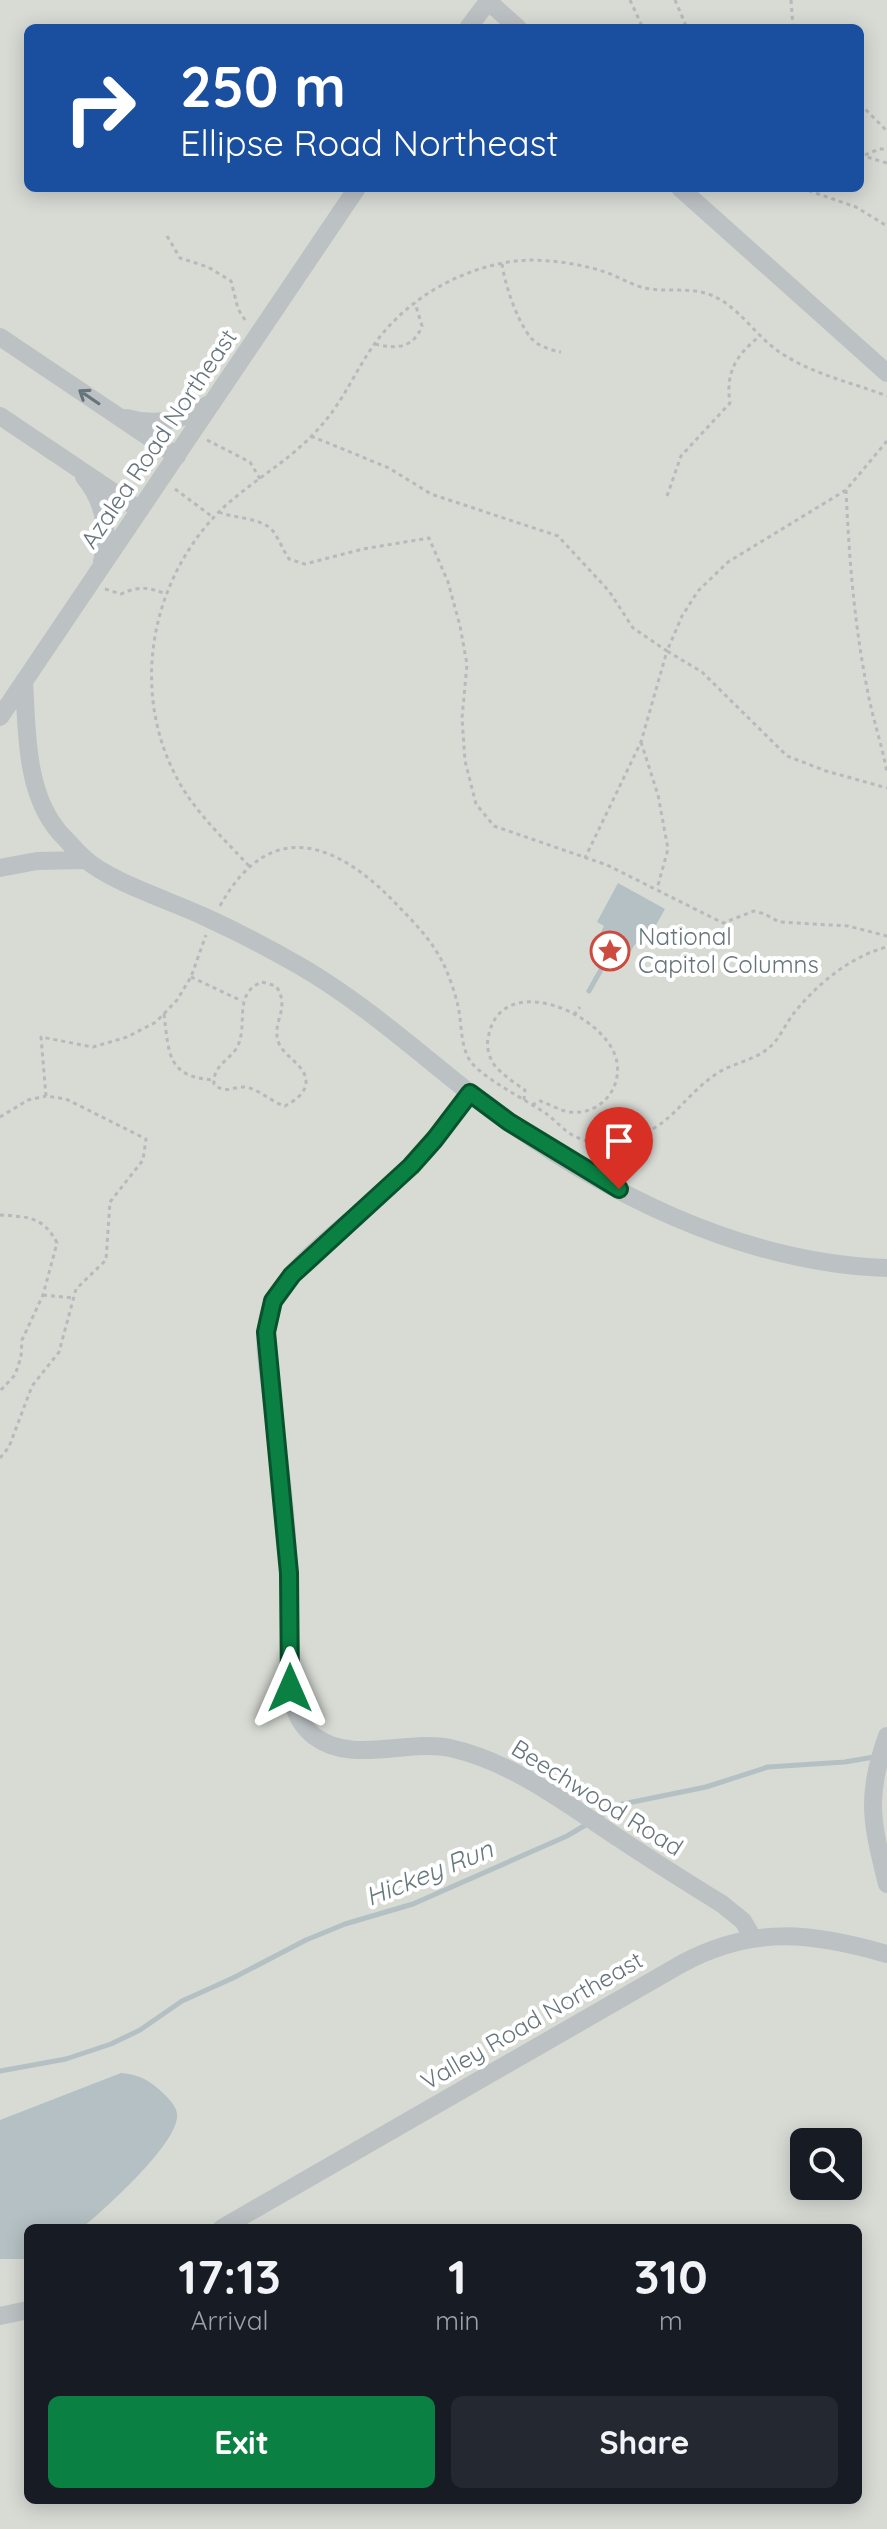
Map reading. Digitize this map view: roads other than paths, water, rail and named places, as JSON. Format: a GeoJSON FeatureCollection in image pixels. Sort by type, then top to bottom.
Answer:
{"type":"FeatureCollection","features":[{"type":"Feature","properties":{"kind":"street"},"geometry":{"type":"LineString","coordinates":[[471,24],[488,0],[514,24]]}},
{"type":"Feature","properties":{"kind":"street","name":"Azalea Road Northeast"},"geometry":{"type":"LineString","coordinates":[[0,717],[354,192]]}},
{"type":"Feature","properties":{"kind":"street"},"geometry":{"type":"LineString","coordinates":[[684,192],[887,373]]}},
{"type":"Feature","properties":{"kind":"street"},"geometry":{"type":"LineString","coordinates":[[0,337],[177,456]]}},
{"type":"Feature","properties":{"kind":"street"},"geometry":{"type":"LineString","coordinates":[[114,413],[151,422],[169,421],[200,410],[214,401]]}},
{"type":"Feature","properties":{"kind":"street"},"geometry":{"type":"LineString","coordinates":[[0,416],[140,510]]}},
{"type":"Feature","properties":{"kind":"street"},"geometry":{"type":"LineString","coordinates":[[74,466],[88,481],[104,516],[106,533],[96,575]]}},
{"type":"Feature","properties":{"kind":"street"},"geometry":{"type":"LineString","coordinates":[[24,681],[28,749],[38,795],[56,828],[85,860],[108,874],[250,938],[304,968],[370,1013],[509,1122],[596,1177],[646,1203],[691,1224],[778,1253],[887,1268]]}},
{"type":"Feature","properties":{"kind":"street"},"geometry":{"type":"LineString","coordinates":[[0,868],[37,861],[85,860]]}},
{"type":"Feature","properties":{"kind":"street","name":"Beechwood Road"},"geometry":{"type":"LineString","coordinates":[[470,1093],[411,1166],[292,1275],[273,1301],[268,1316],[266,1351],[289,1573],[290,1688],[294,1707],[302,1724],[328,1744],[358,1749],[419,1745],[454,1749],[508,1769],[569,1804],[736,1914],[753,1938]]}},
{"type":"Feature","properties":{"kind":"street"},"geometry":{"type":"LineString","coordinates":[[887,1736],[878,1760],[873,1792],[874,1828],[887,1884]]}},
{"type":"Feature","properties":{"kind":"street","name":"Valley Road Northeast"},"geometry":{"type":"LineString","coordinates":[[229,2224],[683,1963],[726,1944],[785,1935],[821,1938],[887,1954]]}},
{"type":"Feature","properties":{"kind":"street"},"geometry":{"type":"LineString","coordinates":[[0,2316],[24,2311]]}},
{"type":"Feature","properties":{"kind":"waterway"},"geometry":{"type":"LineString","coordinates":[[589,991],[616,943]]}},
{"type":"Feature","properties":{"kind":"waterway","name":"Hickey Run"},"geometry":{"type":"LineString","coordinates":[[597,1818],[618,1805],[706,1787],[768,1767],[874,1757]]}},
{"type":"Feature","properties":{"kind":"waterway","name":"Hickey Run"},"geometry":{"type":"LineString","coordinates":[[0,2071],[66,2059],[111,2044],[140,2030],[182,2001],[306,1940],[345,1924],[413,1904],[567,1836],[589,1823]]}},
{"type":"Feature","properties":{"kind":"place","name":"National Capitol Columns"},"geometry":{"type":"Point","coordinates":[610,951]}}]}
